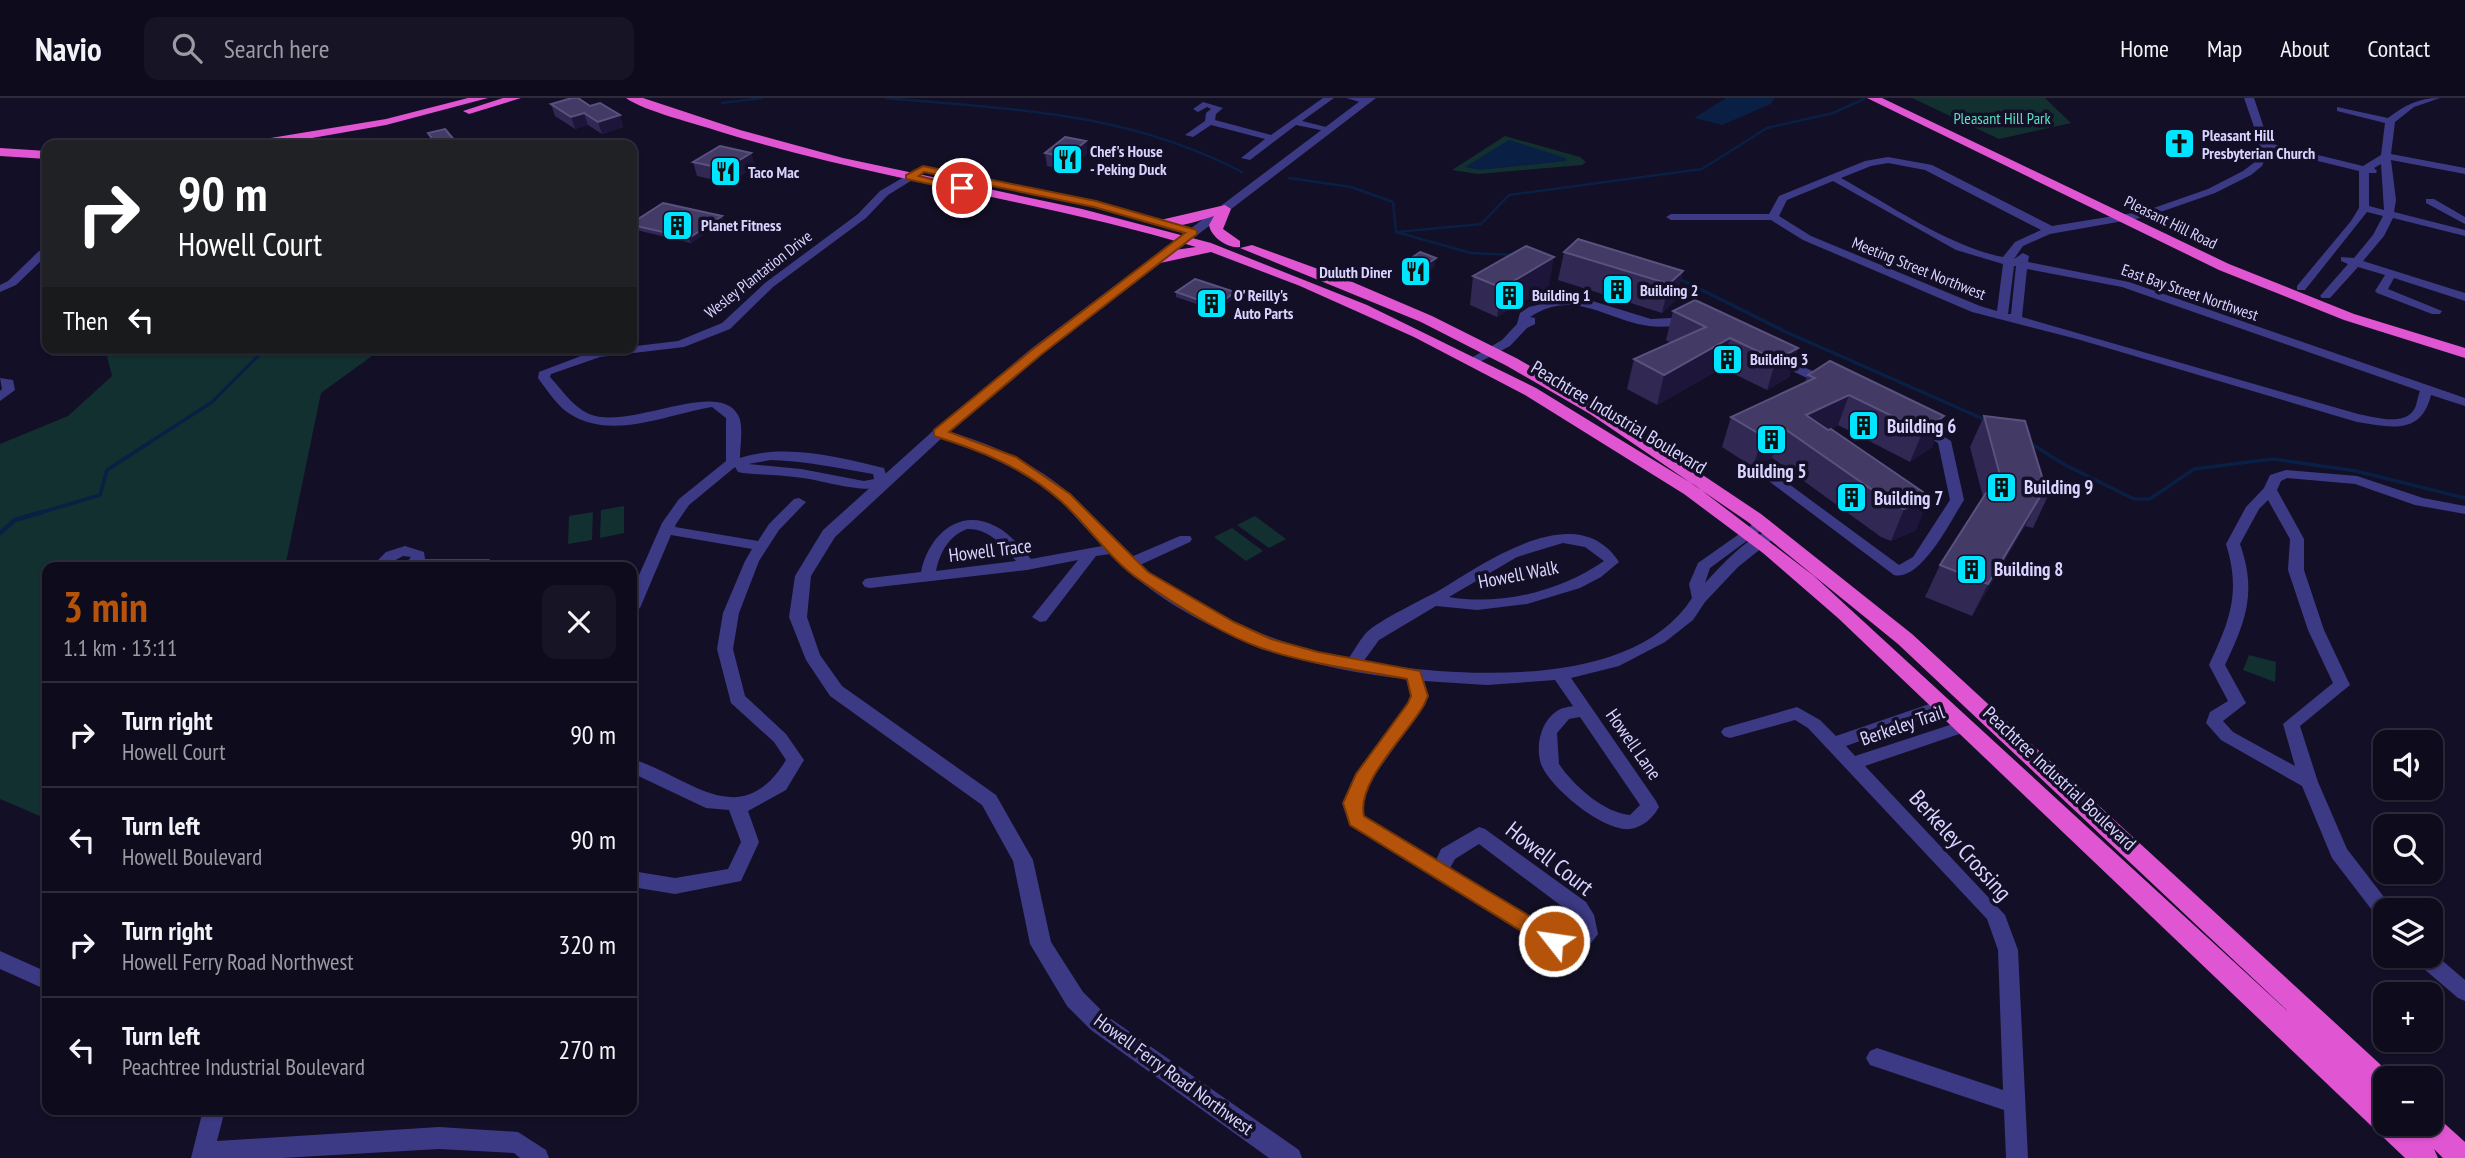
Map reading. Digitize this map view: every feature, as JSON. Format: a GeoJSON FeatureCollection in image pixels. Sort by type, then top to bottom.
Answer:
{"type":"FeatureCollection","features":[{"type":"Feature","properties":{"kind":"highway"},"geometry":{"type":"LineString","coordinates":[[282,140],[386,122],[482,98]]}},
{"type":"Feature","properties":{"kind":"highway"},"geometry":{"type":"LineString","coordinates":[[331,140],[401,127],[515,98]]}},
{"type":"Feature","properties":{"kind":"highway","name":"Peachtree Industrial Boulevard"},"geometry":{"type":"LineString","coordinates":[[632,98],[739,135],[910,177],[1235,244],[1353,287],[1491,351],[1625,427],[1905,639],[2373,1075]]}},
{"type":"Feature","properties":{"kind":"highway","name":"Peachtree Industrial Boulevard"},"geometry":{"type":"LineString","coordinates":[[666,98],[755,127],[923,169],[1096,204],[1159,222],[1216,250],[1336,297],[1472,361],[1635,454],[1761,532],[2373,1109]]}},
{"type":"Feature","properties":{"kind":"highway","name":"Pleasant Hill Road"},"geometry":{"type":"LineString","coordinates":[[1873,98],[2224,267],[2349,317],[2465,354]]}},
{"type":"Feature","properties":{"kind":"highway","name":"Pleasant Hill Road"},"geometry":{"type":"LineString","coordinates":[[1896,98],[2142,215],[2199,245],[2301,288],[2465,342]]}},
{"type":"Feature","properties":{"kind":"highway"},"geometry":{"type":"LineString","coordinates":[[0,152],[42,155]]}},
{"type":"Feature","properties":{"kind":"highway"},"geometry":{"type":"LineString","coordinates":[[0,161],[42,163]]}},
{"type":"Feature","properties":{"kind":"highway"},"geometry":{"type":"LineString","coordinates":[[1159,222],[1189,220],[1225,209]]}},
{"type":"Feature","properties":{"kind":"highway"},"geometry":{"type":"LineString","coordinates":[[1225,209],[1216,225],[1217,231],[1235,244]]}},
{"type":"Feature","properties":{"kind":"highway"},"geometry":{"type":"LineString","coordinates":[[1156,262],[1180,253],[1216,250]]}},
{"type":"Feature","properties":{"kind":"highway","name":"Peachtree Industrial Boulevard"},"geometry":{"type":"LineString","coordinates":[[2401,1136],[2424,1158]]}},
{"type":"Feature","properties":{"kind":"highway"},"geometry":{"type":"LineString","coordinates":[[2439,1136],[2463,1158]]}},
{"type":"Feature","properties":{"kind":"street"},"geometry":{"type":"LineString","coordinates":[[1246,158],[1329,98]]}},
{"type":"Feature","properties":{"kind":"street"},"geometry":{"type":"LineString","coordinates":[[1351,98],[1369,99]]}},
{"type":"Feature","properties":{"kind":"street"},"geometry":{"type":"LineString","coordinates":[[2016,319],[2015,263],[2010,253],[2022,242],[2106,218],[2142,215],[2195,197],[2257,168],[2264,156],[2263,145],[2249,98]]}},
{"type":"Feature","properties":{"kind":"street"},"geometry":{"type":"LineString","coordinates":[[2364,170],[2386,156],[2389,150],[2387,137],[2390,121],[2412,105],[2435,98]]}},
{"type":"Feature","properties":{"kind":"street","name":"Howell Ferry Road Northwest"},"geometry":{"type":"LineString","coordinates":[[1290,1158],[1099,1023],[1075,999],[1041,944],[1023,860],[989,800],[836,691],[812,656],[798,617],[803,576],[829,534],[884,482],[1037,352],[1369,99]]}},
{"type":"Feature","properties":{"kind":"street"},"geometry":{"type":"LineString","coordinates":[[2340,108],[2390,121]]}},
{"type":"Feature","properties":{"kind":"street"},"geometry":{"type":"LineString","coordinates":[[1189,135],[1211,117],[1273,138]]}},
{"type":"Feature","properties":{"kind":"street"},"geometry":{"type":"LineString","coordinates":[[1294,122],[1327,130]]}},
{"type":"Feature","properties":{"kind":"street"},"geometry":{"type":"LineString","coordinates":[[2263,145],[2389,174]]}},
{"type":"Feature","properties":{"kind":"street"},"geometry":{"type":"LineString","coordinates":[[2386,156],[2465,171]]}},
{"type":"Feature","properties":{"kind":"street"},"geometry":{"type":"LineString","coordinates":[[2326,296],[2377,237],[2389,214],[2386,156]]}},
{"type":"Feature","properties":{"kind":"street"},"geometry":{"type":"LineString","coordinates":[[1671,217],[1773,217],[1783,198],[1869,163],[1888,160],[1928,167],[2054,232]]}},
{"type":"Feature","properties":{"kind":"street"},"geometry":{"type":"LineString","coordinates":[[910,177],[923,169]]}},
{"type":"Feature","properties":{"kind":"street"},"geometry":{"type":"LineString","coordinates":[[2301,288],[2364,208],[2364,170]]}},
{"type":"Feature","properties":{"kind":"street","name":"Wesley Plantation Drive"},"geometry":{"type":"LineString","coordinates":[[637,349],[680,344],[726,326],[769,285],[862,216],[884,193],[910,177]]}},
{"type":"Feature","properties":{"kind":"street","name":"East Bay Street Northwest"},"geometry":{"type":"LineString","coordinates":[[1832,177],[1960,248],[2015,263],[2124,284],[2465,402]]}},
{"type":"Feature","properties":{"kind":"street"},"geometry":{"type":"LineString","coordinates":[[2430,201],[2465,221]]}},
{"type":"Feature","properties":{"kind":"street"},"geometry":{"type":"LineString","coordinates":[[2364,208],[2465,233]]}},
{"type":"Feature","properties":{"kind":"street","name":"Meeting Street Northwest"},"geometry":{"type":"LineString","coordinates":[[1773,217],[1788,229],[1976,309],[2357,418],[2388,422],[2409,421],[2420,410],[2427,389]]}},
{"type":"Feature","properties":{"kind":"street"},"geometry":{"type":"LineString","coordinates":[[2002,316],[2015,263],[2034,246],[2115,222],[2120,218]]}},
{"type":"Feature","properties":{"kind":"street"},"geometry":{"type":"LineString","coordinates":[[0,289],[12,283],[42,254]]}},
{"type":"Feature","properties":{"kind":"street"},"geometry":{"type":"LineString","coordinates":[[2330,254],[2465,297]]}},
{"type":"Feature","properties":{"kind":"street"},"geometry":{"type":"LineString","coordinates":[[2391,274],[2381,291],[2436,311]]}},
{"type":"Feature","properties":{"kind":"street"},"geometry":{"type":"LineString","coordinates":[[1472,361],[1506,342],[1523,325],[1544,314],[1545,309],[1576,300],[1650,323],[1681,320],[1706,324]]}},
{"type":"Feature","properties":{"kind":"street"},"geometry":{"type":"LineString","coordinates":[[1755,348],[1842,389]]}},
{"type":"Feature","properties":{"kind":"street","name":"Wesley Plantation Drive"},"geometry":{"type":"LineString","coordinates":[[598,354],[545,372],[544,378],[574,411],[590,418],[631,420],[714,403],[733,417],[737,462]]}},
{"type":"Feature","properties":{"kind":"street"},"geometry":{"type":"LineString","coordinates":[[0,382],[8,383],[9,390],[0,397]]}},
{"type":"Feature","properties":{"kind":"street"},"geometry":{"type":"LineString","coordinates":[[1773,479],[1899,572],[1918,560],[1957,500],[1944,441],[1937,434],[1905,418]]}},
{"type":"Feature","properties":{"kind":"street"},"geometry":{"type":"LineString","coordinates":[[939,433],[984,447],[1011,460],[1065,497],[1129,564],[1198,608],[1265,643],[1414,675],[1460,679],[1558,673],[1611,663],[1658,640],[1688,617],[1700,598],[1761,532]]}},
{"type":"Feature","properties":{"kind":"street"},"geometry":{"type":"LineString","coordinates":[[637,597],[666,530],[684,502],[737,462],[752,457],[832,463],[879,471],[884,482],[864,485],[822,476],[743,469],[737,462]]}},
{"type":"Feature","properties":{"kind":"street"},"geometry":{"type":"LineString","coordinates":[[822,476],[832,463]]}},
{"type":"Feature","properties":{"kind":"street"},"geometry":{"type":"LineString","coordinates":[[2309,782],[2227,736],[2214,723],[2216,716],[2238,703],[2217,665],[2240,618],[2243,568],[2233,544],[2253,507],[2270,490],[2275,478],[2286,474],[2357,480],[2420,502],[2465,510]]}},
{"type":"Feature","properties":{"kind":"street"},"geometry":{"type":"LineString","coordinates":[[2270,490],[2297,540],[2296,570],[2316,630],[2342,685],[2291,724],[2309,782],[2339,853],[2374,898]]}},
{"type":"Feature","properties":{"kind":"street"},"geometry":{"type":"LineString","coordinates":[[637,768],[712,803],[747,804],[780,785],[795,760],[780,738],[737,699],[725,649],[731,613],[762,546],[774,527],[799,502]]}},
{"type":"Feature","properties":{"kind":"street"},"geometry":{"type":"LineString","coordinates":[[927,577],[929,558],[938,541],[951,530],[972,524],[985,526],[997,534],[1027,565]]}},
{"type":"Feature","properties":{"kind":"street"},"geometry":{"type":"LineString","coordinates":[[666,530],[762,546]]}},
{"type":"Feature","properties":{"kind":"street"},"geometry":{"type":"LineString","coordinates":[[1129,564],[1185,539]]}},
{"type":"Feature","properties":{"kind":"street","name":"Howell Walk"},"geometry":{"type":"LineString","coordinates":[[1353,664],[1373,636],[1497,562],[1545,540],[1581,541],[1608,555],[1612,562],[1572,585],[1528,597],[1470,604],[1434,600]]}},
{"type":"Feature","properties":{"kind":"street","name":"Howell Trace"},"geometry":{"type":"LineString","coordinates":[[870,583],[1027,565],[1114,548]]}},
{"type":"Feature","properties":{"kind":"street"},"geometry":{"type":"LineString","coordinates":[[385,562],[387,558],[408,550],[419,555],[415,562]]}},
{"type":"Feature","properties":{"kind":"street"},"geometry":{"type":"LineString","coordinates":[[1040,617],[1089,555]]}},
{"type":"Feature","properties":{"kind":"street","name":"Howell Lane"},"geometry":{"type":"LineString","coordinates":[[1558,673],[1585,711],[1647,800],[1650,807],[1638,819],[1627,822],[1613,819],[1557,776],[1550,763],[1549,731],[1554,723],[1563,715],[1585,711]]}},
{"type":"Feature","properties":{"kind":"street","name":"Howell Court"},"geometry":{"type":"LineString","coordinates":[[1414,675],[1419,696],[1416,705],[1363,779],[1352,803],[1356,820],[1439,872],[1554,941],[1572,944],[1588,934],[1587,920],[1570,900],[1479,834],[1448,854],[1439,872]]}},
{"type":"Feature","properties":{"kind":"street","name":"Berkeley Trail"},"geometry":{"type":"LineString","coordinates":[[1833,744],[1944,705]]}},
{"type":"Feature","properties":{"kind":"street","name":"Berkeley Crossing"},"geometry":{"type":"LineString","coordinates":[[1730,732],[1797,713],[1814,724],[1995,915],[2008,950],[2014,1043],[2012,1102],[2017,1158]]}},
{"type":"Feature","properties":{"kind":"street","name":"Berkeley Trail"},"geometry":{"type":"LineString","coordinates":[[1852,764],[1965,726]]}},
{"type":"Feature","properties":{"kind":"street"},"geometry":{"type":"LineString","coordinates":[[637,880],[675,886],[734,876],[750,842],[736,804]]}},
{"type":"Feature","properties":{"kind":"street"},"geometry":{"type":"LineString","coordinates":[[0,960],[42,979]]}},
{"type":"Feature","properties":{"kind":"street"},"geometry":{"type":"LineString","coordinates":[[2437,968],[2465,992]]}},
{"type":"Feature","properties":{"kind":"street"},"geometry":{"type":"LineString","coordinates":[[1877,1058],[2012,1102]]}},
{"type":"Feature","properties":{"kind":"street"},"geometry":{"type":"LineString","coordinates":[[213,1115],[204,1155],[439,1138],[518,1143],[538,1158]]}},
{"type":"Feature","properties":{"kind":"green space","name":"Pleasant Hill Park"},"geometry":{"type":"Polygon","coordinates":[[[1912,98],[2045,98],[2071,123],[1999,139],[1912,98]]]}},
{"type":"Feature","properties":{"kind":"green space"},"geometry":{"type":"Polygon","coordinates":[[[1505,136],[1580,157],[1586,162],[1582,165],[1478,174],[1452,170],[1505,136]]]}},
{"type":"Feature","properties":{"kind":"green space"},"geometry":{"type":"Polygon","coordinates":[[[106,354],[375,354],[321,393],[286,562],[42,562],[42,817],[0,799],[0,444],[68,416],[112,376],[106,354]]]}},
{"type":"Feature","properties":{"kind":"green space"},"geometry":{"type":"Polygon","coordinates":[[[624,506],[624,533],[600,538],[601,510],[624,506]]]}},
{"type":"Feature","properties":{"kind":"green space"},"geometry":{"type":"Polygon","coordinates":[[[593,512],[592,540],[568,544],[569,516],[593,512]]]}},
{"type":"Feature","properties":{"kind":"green space"},"geometry":{"type":"Polygon","coordinates":[[[1255,516],[1286,539],[1269,548],[1237,525],[1255,516]]]}},
{"type":"Feature","properties":{"kind":"green space"},"geometry":{"type":"Polygon","coordinates":[[[1232,528],[1263,551],[1246,561],[1214,537],[1232,528]]]}},
{"type":"Feature","properties":{"kind":"green space"},"geometry":{"type":"Polygon","coordinates":[[[2249,655],[2276,662],[2275,682],[2243,670],[2249,655]]]}},
{"type":"Feature","properties":{"kind":"water"},"geometry":{"type":"Polygon","coordinates":[[[1726,98],[1775,98],[1771,104],[1722,125],[1694,118],[1726,98]]]}},
{"type":"Feature","properties":{"kind":"water"},"geometry":{"type":"Polygon","coordinates":[[[1509,140],[1566,158],[1566,161],[1480,170],[1465,167],[1509,140]]]}},
{"type":"Feature","properties":{"kind":"building"},"geometry":{"type":"Polygon","coordinates":[[[578,98],[590,106],[600,103],[620,115],[598,122],[584,113],[571,117],[551,104],[578,98]]]}},
{"type":"Feature","properties":{"kind":"building"},"geometry":{"type":"Polygon","coordinates":[[[445,129],[454,140],[433,140],[428,133],[445,129]]]}},
{"type":"Feature","properties":{"kind":"building"},"geometry":{"type":"Polygon","coordinates":[[[1065,137],[1086,141],[1066,157],[1045,153],[1065,137]]]}},
{"type":"Feature","properties":{"kind":"building"},"geometry":{"type":"Polygon","coordinates":[[[720,146],[751,153],[725,169],[693,162],[720,146]]]}},
{"type":"Feature","properties":{"kind":"building","name":"Planet Fitness"},"geometry":{"type":"Polygon","coordinates":[[[663,203],[722,216],[689,238],[637,226],[637,220],[663,203]]]}},
{"type":"Feature","properties":{"kind":"building"},"geometry":{"type":"Polygon","coordinates":[[[1578,239],[1683,271],[1669,284],[1564,252],[1578,239]]]}},
{"type":"Feature","properties":{"kind":"building"},"geometry":{"type":"Polygon","coordinates":[[[1526,246],[1554,257],[1502,288],[1473,276],[1526,246]]]}},
{"type":"Feature","properties":{"kind":"building"},"geometry":{"type":"Polygon","coordinates":[[[1420,252],[1436,258],[1418,270],[1403,264],[1420,252]]]}},
{"type":"Feature","properties":{"kind":"building","name":"O' Reilly's Auto Parts"},"geometry":{"type":"Polygon","coordinates":[[[1195,279],[1235,292],[1216,306],[1176,292],[1195,279]]]}},
{"type":"Feature","properties":{"kind":"building"},"geometry":{"type":"Polygon","coordinates":[[[1695,300],[1798,348],[1776,360],[1730,338],[1664,375],[1634,359],[1706,327],[1673,311],[1695,300]]]}},
{"type":"Feature","properties":{"kind":"building"},"geometry":{"type":"Polygon","coordinates":[[[1830,361],[1944,416],[1923,431],[1849,395],[1806,415],[1828,430],[1831,429],[1926,494],[1924,495],[1929,499],[1904,509],[1894,505],[1782,427],[1763,436],[1731,417],[1815,378],[1808,375],[1830,361]]]}},
{"type":"Feature","properties":{"kind":"building"},"geometry":{"type":"Polygon","coordinates":[[[1984,416],[2025,421],[2048,496],[2041,495],[1988,584],[1940,565],[1986,493],[2007,501],[1984,416]]]}},
{"type":"Feature","properties":{"kind":"waterway"},"geometry":{"type":"LineString","coordinates":[[722,103],[762,98]]}},
{"type":"Feature","properties":{"kind":"waterway"},"geometry":{"type":"LineString","coordinates":[[886,98],[1024,111],[1112,125],[1155,136],[1242,172]]}},
{"type":"Feature","properties":{"kind":"waterway"},"geometry":{"type":"LineString","coordinates":[[1398,232],[1481,224],[1509,195],[1702,169],[1767,128],[1833,113],[1864,99]]}},
{"type":"Feature","properties":{"kind":"waterway"},"geometry":{"type":"LineString","coordinates":[[1289,178],[1351,187],[1393,202],[1396,232],[1471,253],[1514,255]]}},
{"type":"Feature","properties":{"kind":"waterway"},"geometry":{"type":"LineString","coordinates":[[1675,277],[1690,284]]}},
{"type":"Feature","properties":{"kind":"waterway"},"geometry":{"type":"LineString","coordinates":[[1686,282],[1690,284]]}},
{"type":"Feature","properties":{"kind":"waterway"},"geometry":{"type":"LineString","coordinates":[[1690,284],[1786,332],[1988,421]]}},
{"type":"Feature","properties":{"kind":"waterway"},"geometry":{"type":"LineString","coordinates":[[36,514],[100,495],[107,470],[212,402],[260,354]]}},
{"type":"Feature","properties":{"kind":"waterway"},"geometry":{"type":"LineString","coordinates":[[2030,443],[2065,465],[2134,499],[2150,499],[2194,469],[2273,459],[2356,471],[2465,498]]}},
{"type":"Feature","properties":{"kind":"waterway"},"geometry":{"type":"LineString","coordinates":[[0,533],[15,520],[42,512]]}},
{"type":"Feature","properties":{"kind":"place","name":"Pleasant Hill Presbyterian Church"},"geometry":{"type":"Point","coordinates":[2179,144]}},
{"type":"Feature","properties":{"kind":"place","name":"Chef's House - Peking Duck"},"geometry":{"type":"Point","coordinates":[1067,160]}},
{"type":"Feature","properties":{"kind":"place","name":"Taco Mac"},"geometry":{"type":"Point","coordinates":[725,172]}},
{"type":"Feature","properties":{"kind":"place","name":"Planet Fitness"},"geometry":{"type":"Point","coordinates":[678,225]}},
{"type":"Feature","properties":{"kind":"place","name":"Duluth Diner"},"geometry":{"type":"Point","coordinates":[1415,272]}},
{"type":"Feature","properties":{"kind":"place","name":"Building 2"},"geometry":{"type":"Point","coordinates":[1617,290]}},
{"type":"Feature","properties":{"kind":"place","name":"Building 1"},"geometry":{"type":"Point","coordinates":[1509,295]}},
{"type":"Feature","properties":{"kind":"place","name":"O' Reilly's Auto Parts"},"geometry":{"type":"Point","coordinates":[1211,304]}},
{"type":"Feature","properties":{"kind":"place","name":"Building 3"},"geometry":{"type":"Point","coordinates":[1727,359]}},
{"type":"Feature","properties":{"kind":"place","name":"Building 6"},"geometry":{"type":"Point","coordinates":[1864,426]}},
{"type":"Feature","properties":{"kind":"place","name":"Building 5"},"geometry":{"type":"Point","coordinates":[1772,440]}},
{"type":"Feature","properties":{"kind":"place","name":"Building 9"},"geometry":{"type":"Point","coordinates":[2001,487]}},
{"type":"Feature","properties":{"kind":"place","name":"Building 7"},"geometry":{"type":"Point","coordinates":[1851,498]}},
{"type":"Feature","properties":{"kind":"place","name":"Building 8"},"geometry":{"type":"Point","coordinates":[1971,569]}},
{"type":"Feature","properties":{"kind":"route"},"geometry":{"type":"LineString","coordinates":[[962,188],[910,177],[923,169],[1096,204],[1194,232],[1037,352],[939,433],[984,447],[1011,460],[1056,490],[1129,564],[1164,589],[1228,626],[1265,643],[1318,657],[1414,675],[1419,696],[1416,705],[1363,779],[1352,803],[1356,820],[1554,941]]}}]}
